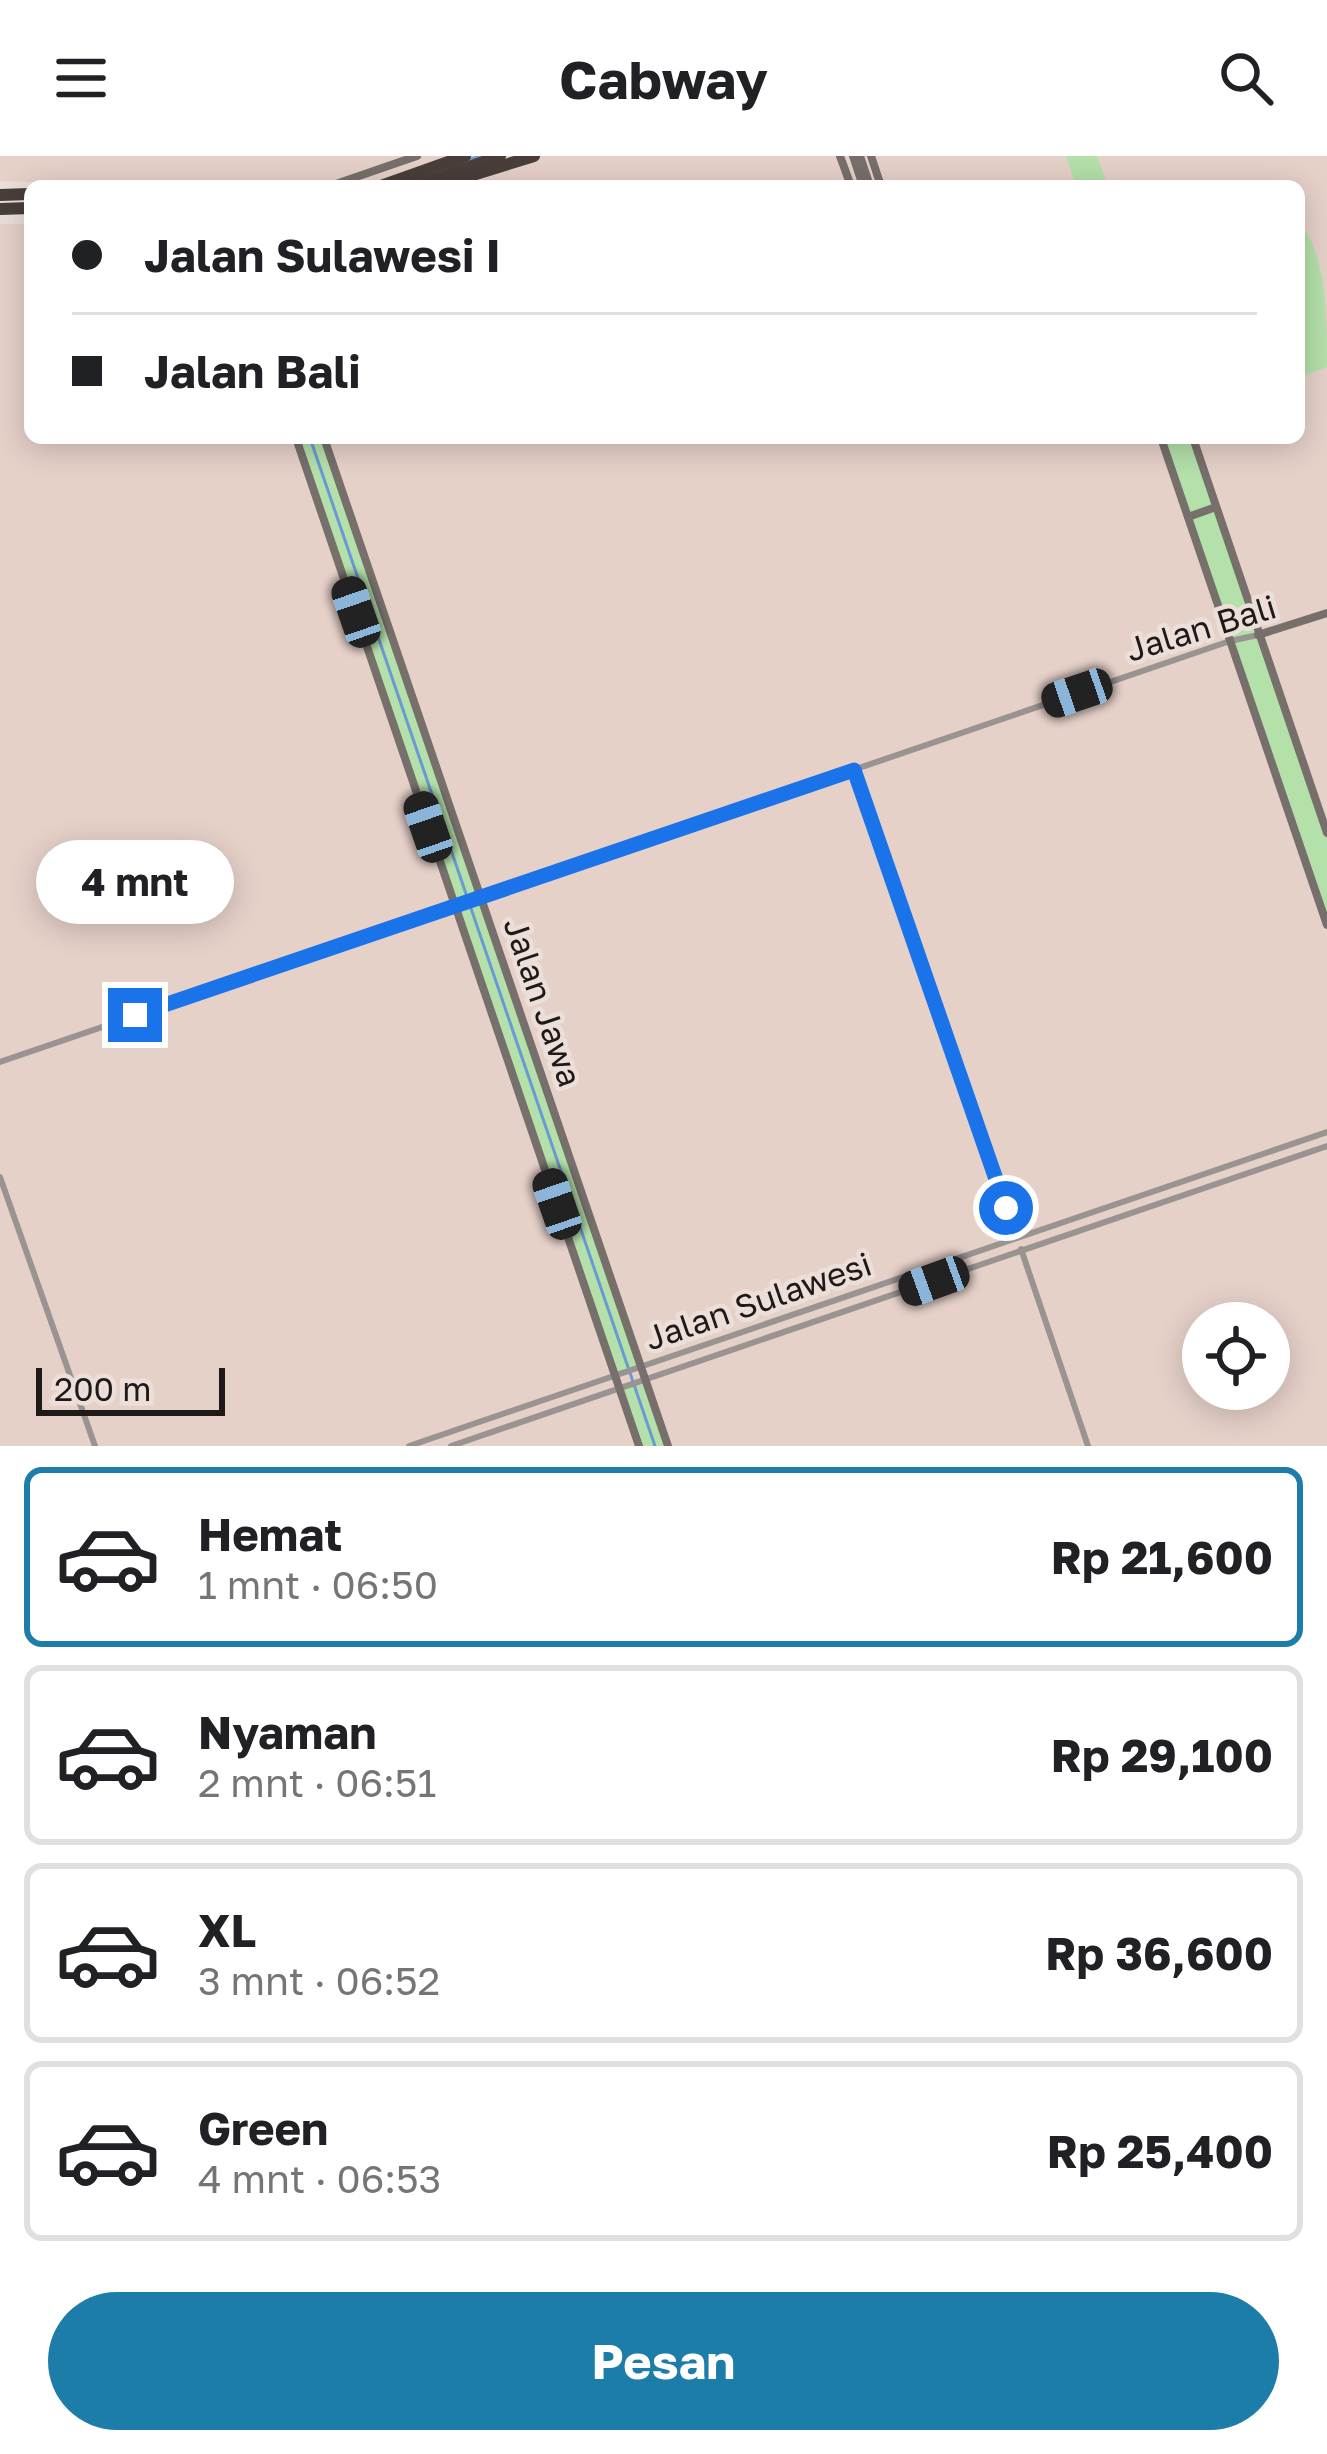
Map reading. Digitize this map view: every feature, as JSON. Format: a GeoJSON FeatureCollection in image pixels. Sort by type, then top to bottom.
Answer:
{"type":"FeatureCollection","features":[{"type":"Feature","properties":{"kind":"highway"},"geometry":{"type":"LineString","coordinates":[[398,180],[465,156]]}},
{"type":"Feature","properties":{"kind":"highway"},"geometry":{"type":"LineString","coordinates":[[433,180],[500,156]]}},
{"type":"Feature","properties":{"kind":"highway"},"geometry":{"type":"LineString","coordinates":[[457,180],[537,156]]}},
{"type":"Feature","properties":{"kind":"street"},"geometry":{"type":"LineString","coordinates":[[347,180],[417,156]]}},
{"type":"Feature","properties":{"kind":"street"},"geometry":{"type":"LineString","coordinates":[[469,180],[537,156]]}},
{"type":"Feature","properties":{"kind":"street","name":"Jalan Jawa"},"geometry":{"type":"LineString","coordinates":[[298,444],[639,1446]]}},
{"type":"Feature","properties":{"kind":"street","name":"Jalan Jawa"},"geometry":{"type":"LineString","coordinates":[[326,444],[668,1446]]}},
{"type":"Feature","properties":{"kind":"street"},"geometry":{"type":"LineString","coordinates":[[1163,444],[1327,926]]}},
{"type":"Feature","properties":{"kind":"street"},"geometry":{"type":"LineString","coordinates":[[1194,444],[1327,833]]}},
{"type":"Feature","properties":{"kind":"street"},"geometry":{"type":"LineString","coordinates":[[1188,517],[1216,507]]}},
{"type":"Feature","properties":{"kind":"street","name":"Jalan Bali"},"geometry":{"type":"LineString","coordinates":[[0,1063],[1230,641],[1327,614]]}},
{"type":"Feature","properties":{"kind":"street"},"geometry":{"type":"LineString","coordinates":[[854,770],[1088,1446]]}},
{"type":"Feature","properties":{"kind":"street","name":"Jalan Sulawesi"},"geometry":{"type":"LineString","coordinates":[[410,1446],[1327,1132]]}},
{"type":"Feature","properties":{"kind":"street","name":"Jalan Sulawesi"},"geometry":{"type":"LineString","coordinates":[[451,1446],[1327,1146]]}},
{"type":"Feature","properties":{"kind":"street"},"geometry":{"type":"LineString","coordinates":[[0,1177],[95,1446]]}},
{"type":"Feature","properties":{"kind":"shaded area"},"geometry":{"type":"Polygon","coordinates":[[[0,156],[1327,156],[1327,1446],[0,1446],[0,224],[24,224],[24,444],[1305,444],[1305,180],[0,181],[0,156]]]}},
{"type":"Feature","properties":{"kind":"green space"},"geometry":{"type":"Polygon","coordinates":[[[1066,156],[1097,156],[1106,180],[1074,180],[1066,156]]]}},
{"type":"Feature","properties":{"kind":"green space"},"geometry":{"type":"Polygon","coordinates":[[[1305,231],[1320,270],[1327,367],[1305,375],[1305,231]]]}},
{"type":"Feature","properties":{"kind":"green space"},"geometry":{"type":"Polygon","coordinates":[[[298,444],[326,444],[642,1366],[616,1375],[298,444]]]}},
{"type":"Feature","properties":{"kind":"green space"},"geometry":{"type":"Polygon","coordinates":[[[1163,444],[1195,444],[1327,834],[1327,926],[1163,444]]]}},
{"type":"Feature","properties":{"kind":"green space"},"geometry":{"type":"Polygon","coordinates":[[[647,1380],[668,1446],[639,1446],[620,1389],[647,1380]]]}},
{"type":"Feature","properties":{"kind":"waterway"},"geometry":{"type":"LineString","coordinates":[[468,160],[480,156]]}},
{"type":"Feature","properties":{"kind":"waterway"},"geometry":{"type":"LineString","coordinates":[[312,444],[655,1446]]}},
{"type":"Feature","properties":{"kind":"route"},"geometry":{"type":"LineString","coordinates":[[135,1015],[854,770],[1006,1208]]}}]}
